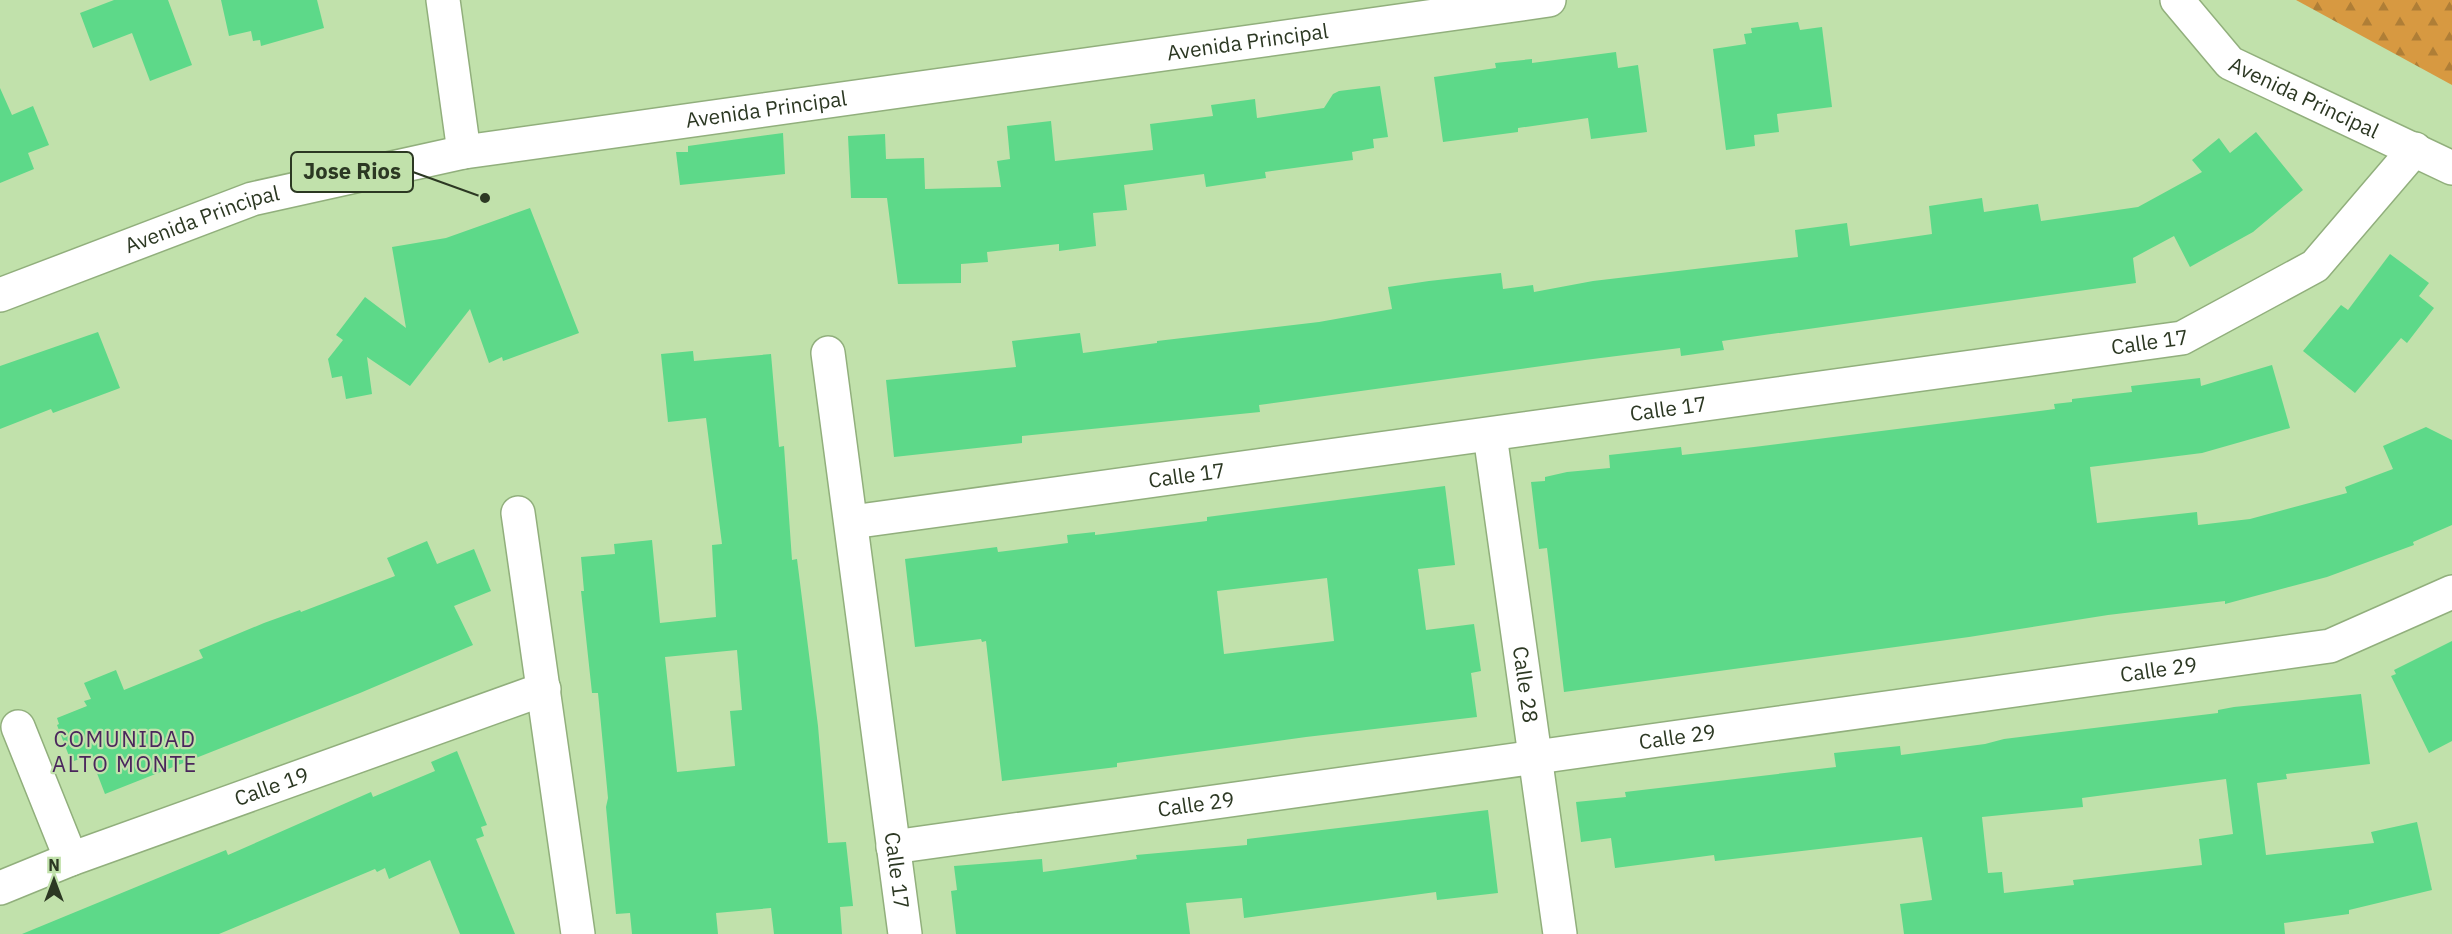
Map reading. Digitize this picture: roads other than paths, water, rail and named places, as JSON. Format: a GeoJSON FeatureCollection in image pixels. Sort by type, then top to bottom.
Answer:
{"type":"FeatureCollection","features":[{"type":"Feature","properties":{"kind":"street"},"geometry":{"type":"LineString","coordinates":[[443,0],[464,152]]}},
{"type":"Feature","properties":{"kind":"street","name":"Avenida Principal"},"geometry":{"type":"LineString","coordinates":[[0,296],[252,199],[464,152],[1549,0]]}},
{"type":"Feature","properties":{"kind":"street","name":"Avenida Principal"},"geometry":{"type":"LineString","coordinates":[[2177,0],[2230,63],[2452,168]]}},
{"type":"Feature","properties":{"kind":"street","name":"Calle 17"},"geometry":{"type":"LineString","coordinates":[[852,522],[2182,338],[2315,266],[2415,149]]}},
{"type":"Feature","properties":{"kind":"street","name":"Calle 17"},"geometry":{"type":"LineString","coordinates":[[828,353],[905,934]]}},
{"type":"Feature","properties":{"kind":"street","name":"Calle 28"},"geometry":{"type":"LineString","coordinates":[[1490,435],[1560,934]]}},
{"type":"Feature","properties":{"kind":"street"},"geometry":{"type":"LineString","coordinates":[[518,513],[578,934]]}},
{"type":"Feature","properties":{"kind":"street","name":"Calle 29"},"geometry":{"type":"LineString","coordinates":[[894,848],[2330,646],[2452,592]]}},
{"type":"Feature","properties":{"kind":"street","name":"Calle 19"},"geometry":{"type":"LineString","coordinates":[[0,888],[71,859],[544,689]]}},
{"type":"Feature","properties":{"kind":"street"},"geometry":{"type":"LineString","coordinates":[[18,727],[71,859]]}},
{"type":"Feature","properties":{"kind":"place","name":"Jose Rios"},"geometry":{"type":"Point","coordinates":[485,198]}},
{"type":"Feature","properties":{"kind":"district","name":"COMUNIDAD ALTO MONTE"},"geometry":{"type":"Point","coordinates":[125,752]}}]}
